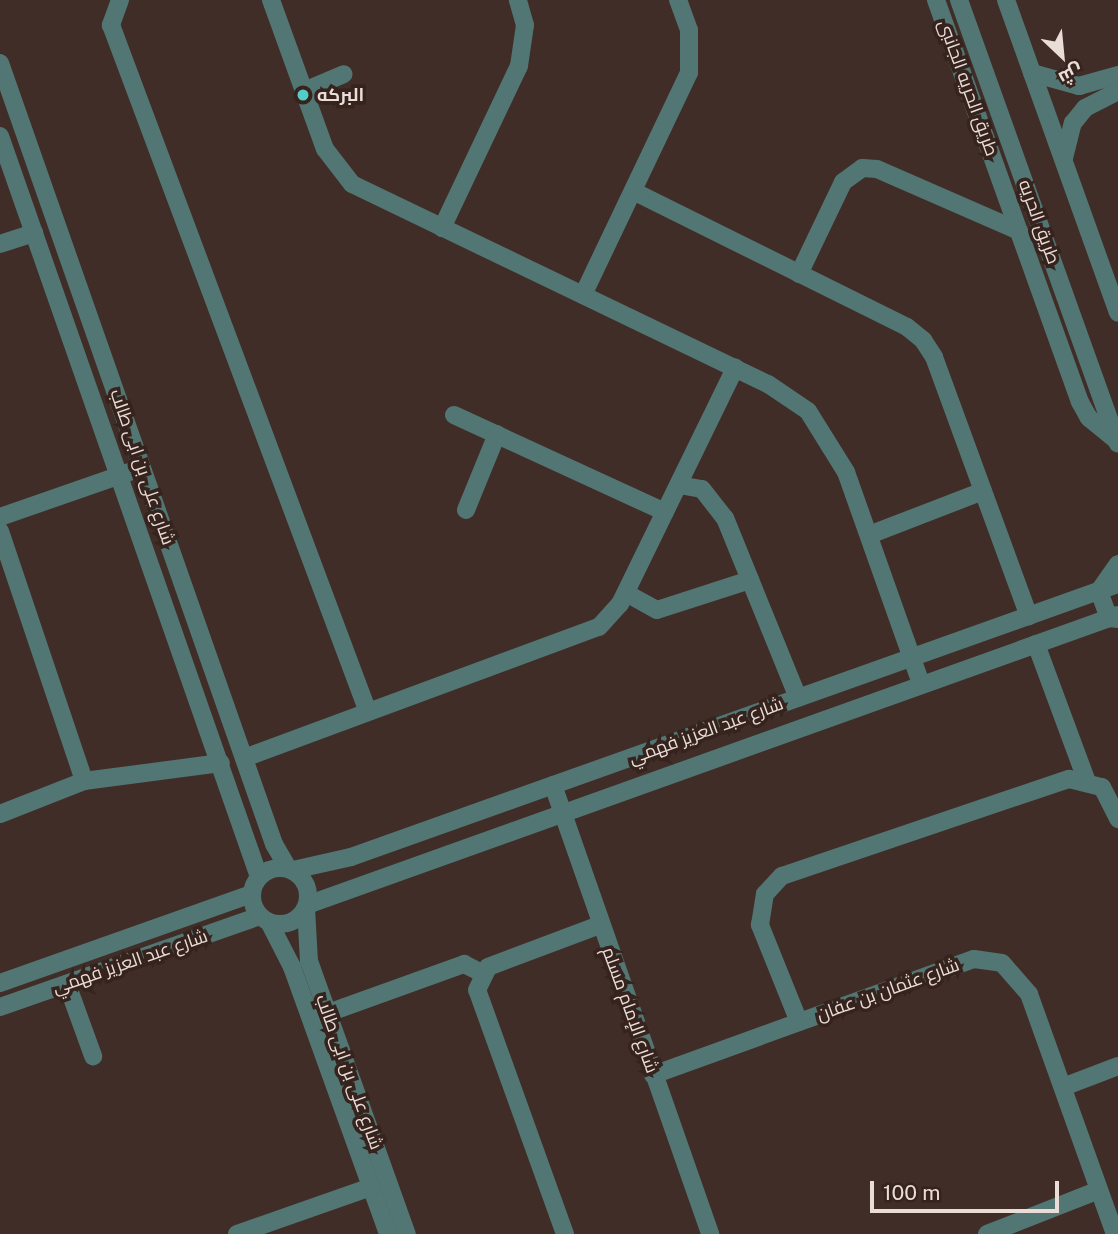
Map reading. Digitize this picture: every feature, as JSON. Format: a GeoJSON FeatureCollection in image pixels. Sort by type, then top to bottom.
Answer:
{"type":"FeatureCollection","features":[{"type":"Feature","properties":{"kind":"street"},"geometry":{"type":"LineString","coordinates":[[120,0],[111,25],[368,712]]}},
{"type":"Feature","properties":{"kind":"street"},"geometry":{"type":"LineString","coordinates":[[271,0],[336,168],[352,184],[789,396],[824,429],[869,535],[921,684]]}},
{"type":"Feature","properties":{"kind":"street"},"geometry":{"type":"LineString","coordinates":[[442,228],[519,66],[524,25],[517,0]]}},
{"type":"Feature","properties":{"kind":"street"},"geometry":{"type":"LineString","coordinates":[[583,295],[689,73],[689,30],[678,0]]}},
{"type":"Feature","properties":{"kind":"street","name":"طريق الحريه الجانبى"},"geometry":{"type":"LineString","coordinates":[[936,0],[1080,402],[1089,418],[1118,442]]}},
{"type":"Feature","properties":{"kind":"street","name":"طريق الحريه"},"geometry":{"type":"LineString","coordinates":[[960,0],[1118,442]]}},
{"type":"Feature","properties":{"kind":"street"},"geometry":{"type":"LineString","coordinates":[[1006,0],[1118,313]]}},
{"type":"Feature","properties":{"kind":"street","name":"شارع على بن ابى طالب"},"geometry":{"type":"LineString","coordinates":[[0,63],[8,112],[142,467],[271,833],[290,869]]}},
{"type":"Feature","properties":{"kind":"street"},"geometry":{"type":"LineString","coordinates":[[1032,73],[1079,86],[1118,75]]}},
{"type":"Feature","properties":{"kind":"street"},"geometry":{"type":"LineString","coordinates":[[304,91],[344,74]]}},
{"type":"Feature","properties":{"kind":"street"},"geometry":{"type":"LineString","coordinates":[[1064,161],[1073,123],[1085,108],[1118,90]]}},
{"type":"Feature","properties":{"kind":"street","name":"شارع على بن ابى طالب"},"geometry":{"type":"LineString","coordinates":[[0,136],[249,841],[259,877]]}},
{"type":"Feature","properties":{"kind":"street"},"geometry":{"type":"LineString","coordinates":[[799,274],[843,182],[862,168],[877,169],[1019,231]]}},
{"type":"Feature","properties":{"kind":"street"},"geometry":{"type":"LineString","coordinates":[[633,191],[799,274],[922,340],[934,357],[1029,616]]}},
{"type":"Feature","properties":{"kind":"street"},"geometry":{"type":"LineString","coordinates":[[0,244],[34,233]]}},
{"type":"Feature","properties":{"kind":"street"},"geometry":{"type":"LineString","coordinates":[[244,758],[599,627],[626,593],[735,368]]}},
{"type":"Feature","properties":{"kind":"street"},"geometry":{"type":"LineString","coordinates":[[454,415],[665,512]]}},
{"type":"Feature","properties":{"kind":"street"},"geometry":{"type":"LineString","coordinates":[[466,510],[497,434]]}},
{"type":"Feature","properties":{"kind":"street"},"geometry":{"type":"LineString","coordinates":[[0,517],[142,467]]}},
{"type":"Feature","properties":{"kind":"street"},"geometry":{"type":"LineString","coordinates":[[678,485],[712,497],[750,580],[798,698]]}},
{"type":"Feature","properties":{"kind":"street"},"geometry":{"type":"LineString","coordinates":[[869,535],[983,491]]}},
{"type":"Feature","properties":{"kind":"street"},"geometry":{"type":"LineString","coordinates":[[0,531],[83,781]]}},
{"type":"Feature","properties":{"kind":"street"},"geometry":{"type":"LineString","coordinates":[[1115,617],[1099,591],[1118,564]]}},
{"type":"Feature","properties":{"kind":"street"},"geometry":{"type":"LineString","coordinates":[[626,593],[657,610],[750,580]]}},
{"type":"Feature","properties":{"kind":"street","name":"شارع عبد العزيز فهمي"},"geometry":{"type":"LineString","coordinates":[[290,869],[335,862],[1118,584]]}},
{"type":"Feature","properties":{"kind":"street","name":"شارع عبد العزيز فهمي"},"geometry":{"type":"LineString","coordinates":[[307,906],[343,889],[1115,617]]}},
{"type":"Feature","properties":{"kind":"street"},"geometry":{"type":"LineString","coordinates":[[1036,644],[1086,779]]}},
{"type":"Feature","properties":{"kind":"street"},"geometry":{"type":"LineString","coordinates":[[0,814],[83,781],[221,763]]}},
{"type":"Feature","properties":{"kind":"street"},"geometry":{"type":"LineString","coordinates":[[799,1022],[760,925],[765,894],[782,876],[1069,779],[1086,779],[1109,795],[1118,819]]}},
{"type":"Feature","properties":{"kind":"street","name":"شارع الإمام مسلم"},"geometry":{"type":"LineString","coordinates":[[553,785],[710,1234]]}},
{"type":"Feature","properties":{"kind":"street"},"geometry":{"type":"LineString","coordinates":[[249,841],[261,841],[271,833]]}},
{"type":"Feature","properties":{"kind":"street"},"geometry":{"type":"LineString","coordinates":[[335,862],[343,889]]}},
{"type":"Feature","properties":{"kind":"street"},"geometry":{"type":"LineString","coordinates":[[290,869],[307,885],[307,906],[290,922],[265,919],[251,894],[259,877],[290,869]]}},
{"type":"Feature","properties":{"kind":"street","name":"شارع عبد العزيز فهمي"},"geometry":{"type":"LineString","coordinates":[[0,983],[251,894]]}},
{"type":"Feature","properties":{"kind":"street"},"geometry":{"type":"LineString","coordinates":[[225,904],[232,926]]}},
{"type":"Feature","properties":{"kind":"street","name":"شارع على بن ابى طالب"},"geometry":{"type":"LineString","coordinates":[[307,906],[309,961],[406,1234]]}},
{"type":"Feature","properties":{"kind":"street","name":"شارع على بن ابى طالب"},"geometry":{"type":"LineString","coordinates":[[265,919],[292,967],[388,1234]]}},
{"type":"Feature","properties":{"kind":"street","name":"شارع عبد العزيز فهمي"},"geometry":{"type":"LineString","coordinates":[[0,1007],[232,926],[265,919]]}},
{"type":"Feature","properties":{"kind":"street"},"geometry":{"type":"LineString","coordinates":[[565,1234],[478,998],[482,973],[495,963],[600,925]]}},
{"type":"Feature","properties":{"kind":"street","name":"شارع عثمان بن عفان"},"geometry":{"type":"LineString","coordinates":[[653,1075],[974,959],[989,959],[1024,981],[1115,1234]]}},
{"type":"Feature","properties":{"kind":"street"},"geometry":{"type":"LineString","coordinates":[[292,967],[309,961]]}},
{"type":"Feature","properties":{"kind":"street"},"geometry":{"type":"LineString","coordinates":[[328,1013],[464,964],[482,973]]}},
{"type":"Feature","properties":{"kind":"street"},"geometry":{"type":"LineString","coordinates":[[67,984],[93,1056]]}},
{"type":"Feature","properties":{"kind":"street"},"geometry":{"type":"LineString","coordinates":[[1063,1087],[1118,1066]]}},
{"type":"Feature","properties":{"kind":"street"},"geometry":{"type":"LineString","coordinates":[[237,1234],[371,1187]]}},
{"type":"Feature","properties":{"kind":"street"},"geometry":{"type":"LineString","coordinates":[[987,1234],[1099,1190]]}},
{"type":"Feature","properties":{"kind":"place","name":"البركه"},"geometry":{"type":"Point","coordinates":[303,95]}}]}
